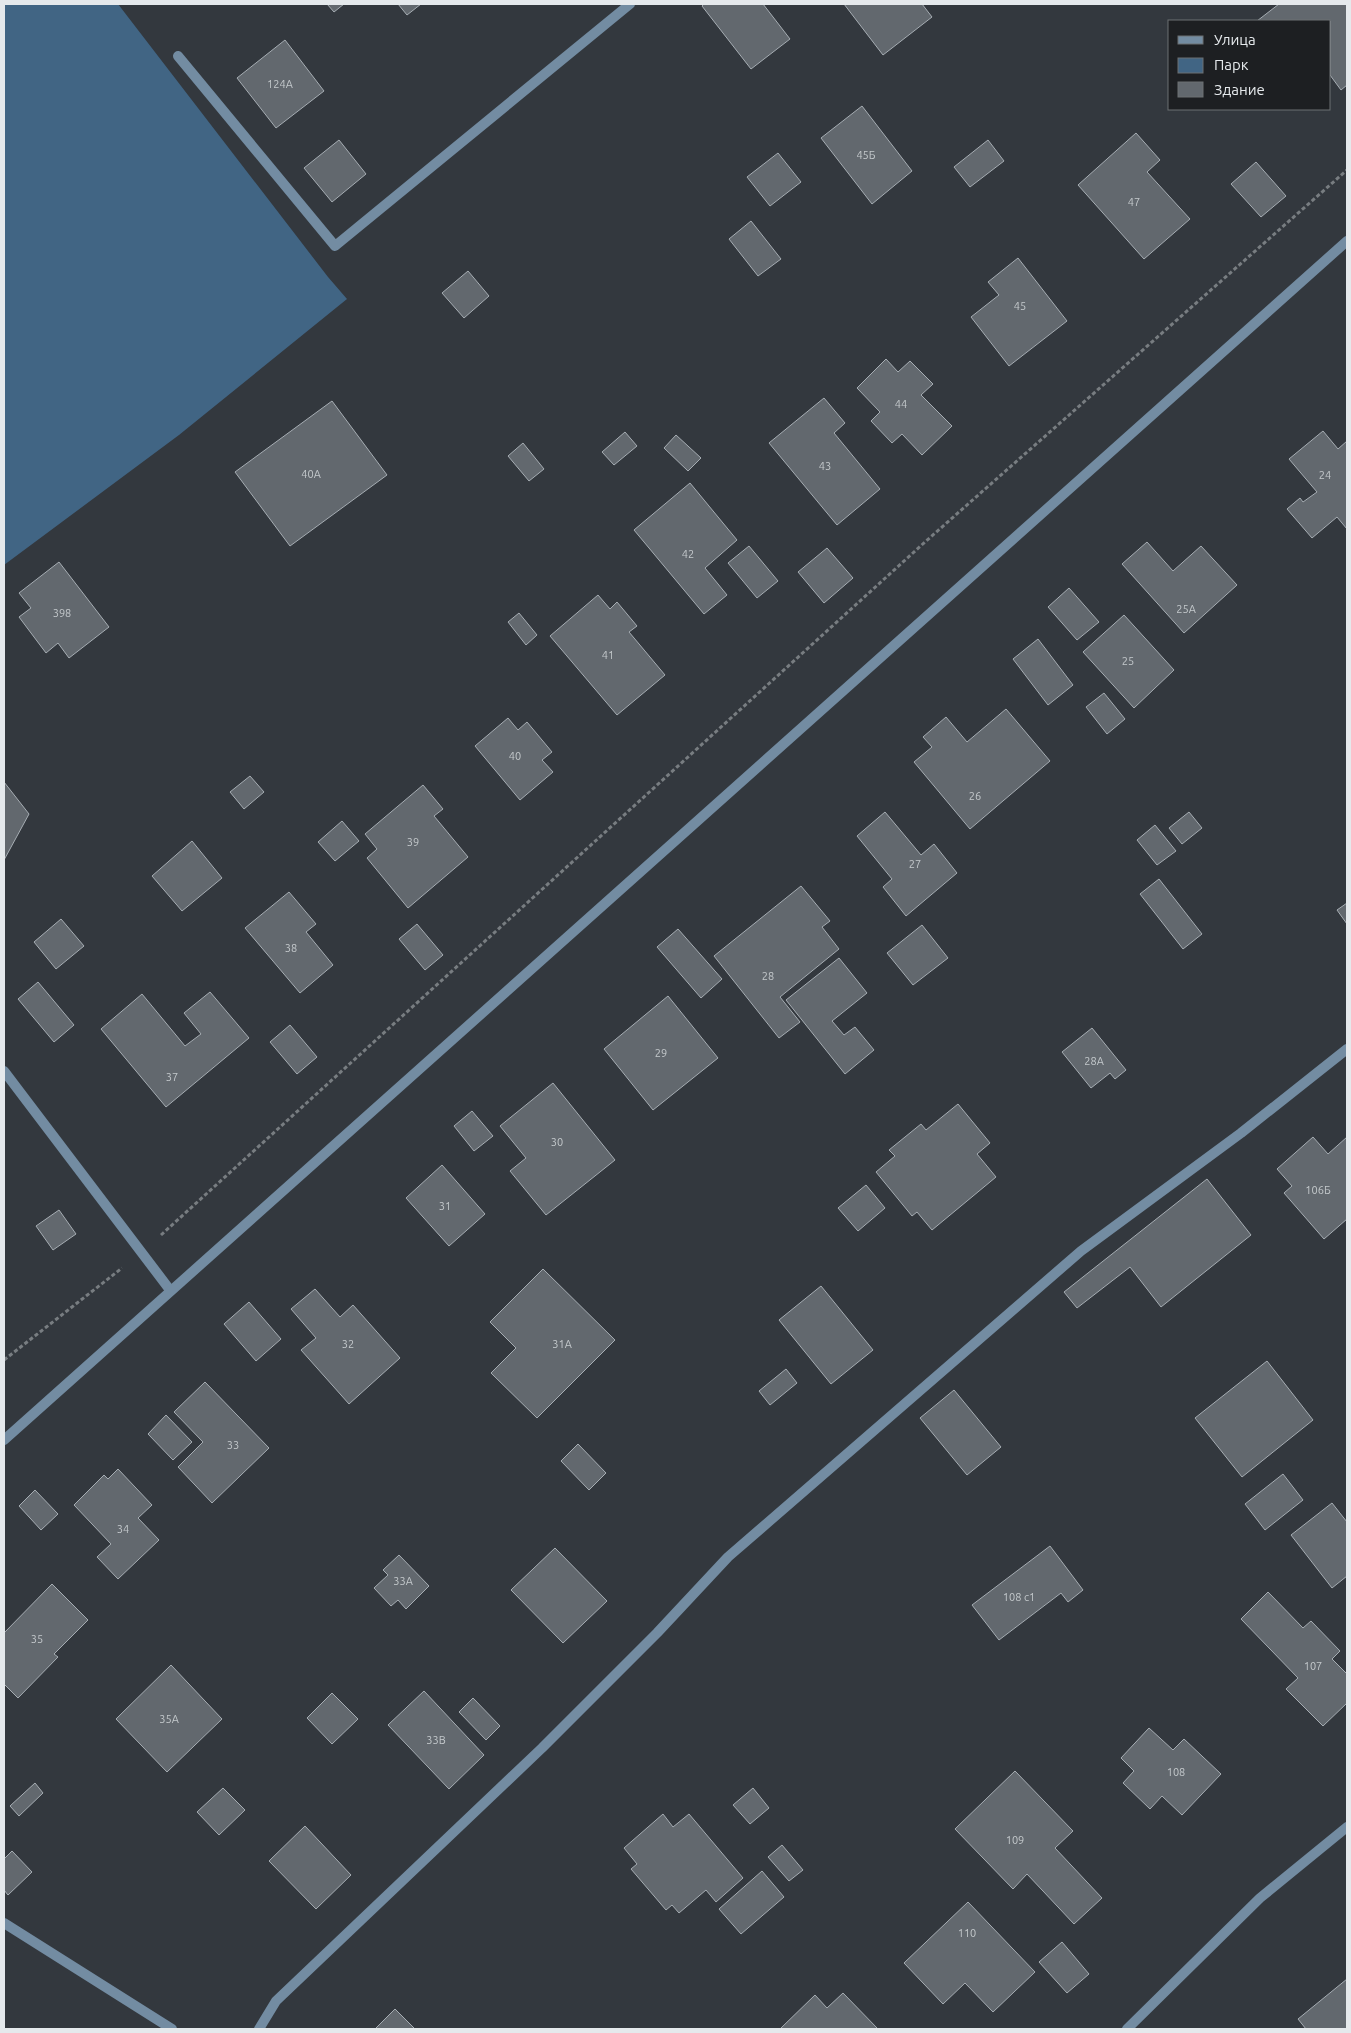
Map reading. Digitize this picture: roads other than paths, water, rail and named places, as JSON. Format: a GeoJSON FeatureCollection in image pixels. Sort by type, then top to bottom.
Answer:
{"type":"FeatureCollection","features":[{"type":"Feature","properties":{"kind":"street"},"geometry":{"type":"LineString","coordinates":[[178,56],[335,246],[630,4]]}},
{"type":"Feature","properties":{"kind":"street"},"geometry":{"type":"LineString","coordinates":[[4,1440],[1347,241]]}},
{"type":"Feature","properties":{"kind":"street"},"geometry":{"type":"LineString","coordinates":[[259,2029],[276,2001],[542,1748],[657,1633],[728,1557],[1081,1251],[1241,1133],[1347,1049]]}},
{"type":"Feature","properties":{"kind":"street"},"geometry":{"type":"LineString","coordinates":[[4,1071],[170,1290]]}},
{"type":"Feature","properties":{"kind":"street"},"geometry":{"type":"LineString","coordinates":[[1127,2029],[1260,1898],[1347,1827]]}},
{"type":"Feature","properties":{"kind":"street"},"geometry":{"type":"LineString","coordinates":[[4,1924],[172,2029]]}}]}
